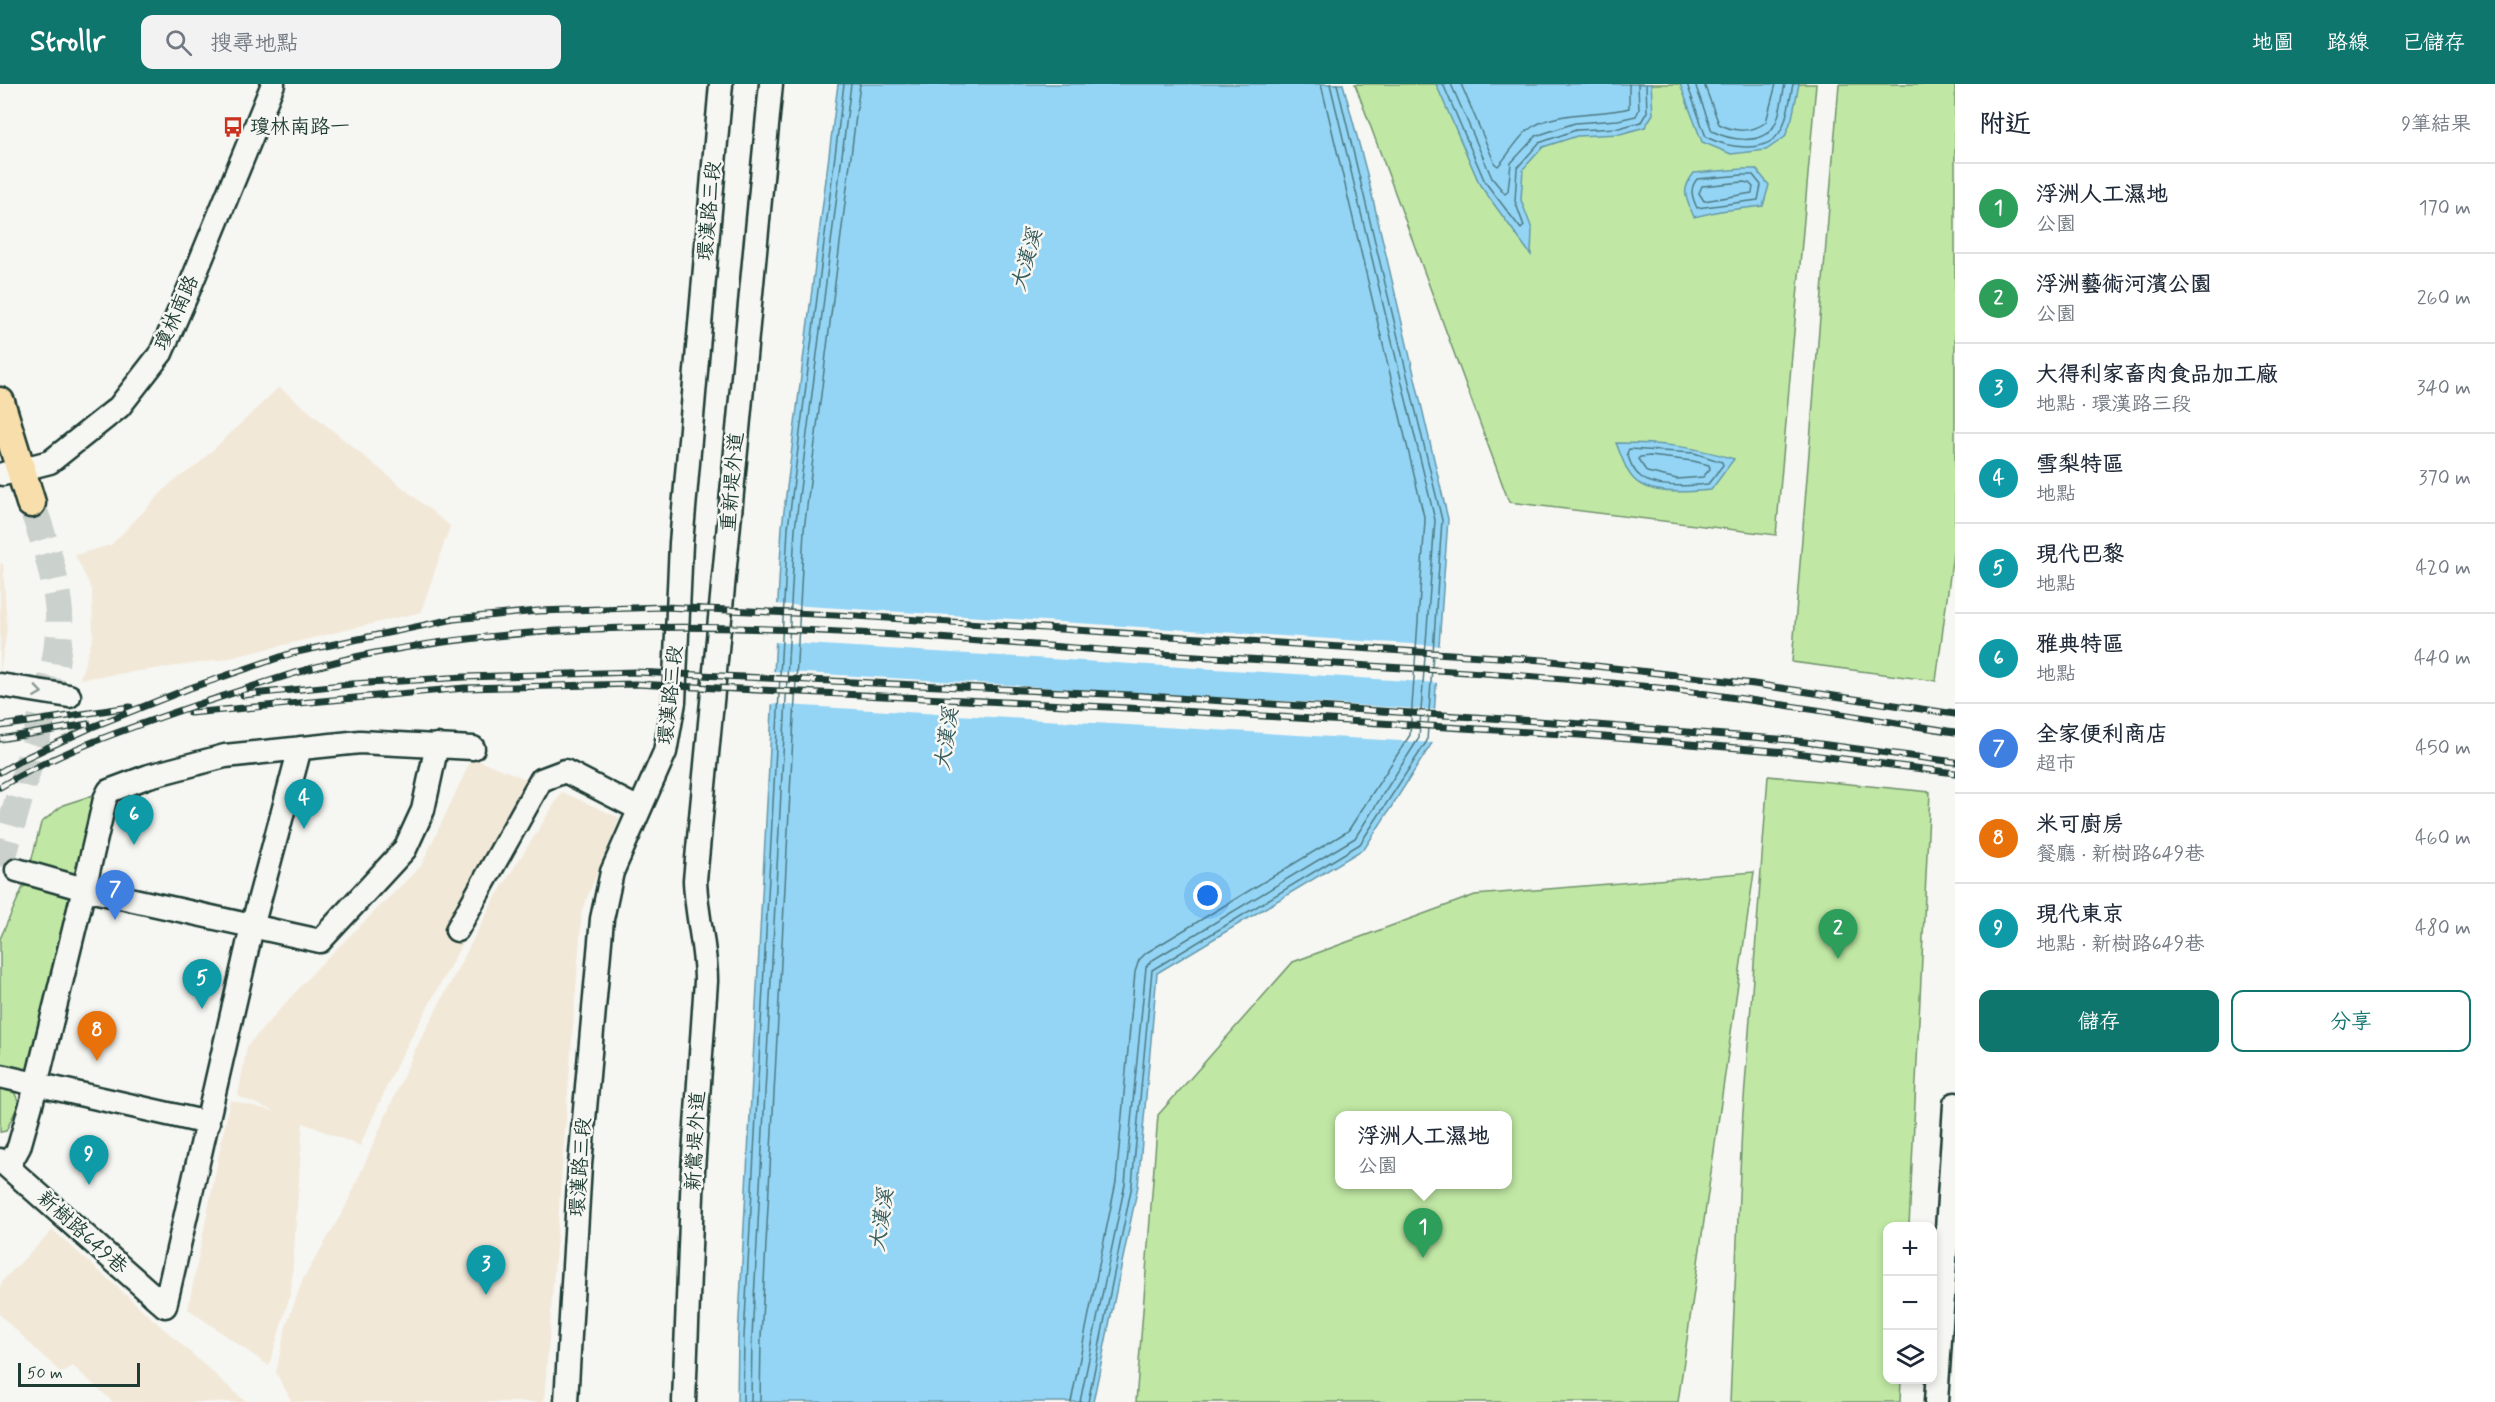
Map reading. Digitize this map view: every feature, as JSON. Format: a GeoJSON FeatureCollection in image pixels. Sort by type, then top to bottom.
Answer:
{"type":"FeatureCollection","features":[{"type":"Feature","properties":{"kind":"main road"},"geometry":{"type":"LineString","coordinates":[[0,402],[8,470],[24,507]]}},
{"type":"Feature","properties":{"kind":"street","name":"瓊林南路"},"geometry":{"type":"LineString","coordinates":[[8,470],[50,462],[119,406],[161,353],[273,84]]}},
{"type":"Feature","properties":{"kind":"street","name":"環漢路三段"},"geometry":{"type":"LineString","coordinates":[[566,1402],[580,1165],[602,919],[612,872],[665,752],[674,702],[681,543],[721,84]]}},
{"type":"Feature","properties":{"kind":"street","name":"重新堤外道"},"geometry":{"type":"LineString","coordinates":[[695,880],[771,84]]}},
{"type":"Feature","properties":{"kind":"street"},"geometry":{"type":"LineString","coordinates":[[4,686],[69,696]]}},
{"type":"Feature","properties":{"kind":"street"},"geometry":{"type":"LineString","coordinates":[[4,1164],[19,1147],[105,799],[109,791],[149,776],[225,756],[360,742],[473,748]]}},
{"type":"Feature","properties":{"kind":"street"},"geometry":{"type":"LineString","coordinates":[[17,870],[84,889],[320,941],[405,849],[423,810],[437,745]]}},
{"type":"Feature","properties":{"kind":"street"},"geometry":{"type":"LineString","coordinates":[[0,1076],[208,1123],[252,927],[300,748]]}},
{"type":"Feature","properties":{"kind":"street"},"geometry":{"type":"LineString","coordinates":[[458,930],[541,780],[565,771],[639,810]]}},
{"type":"Feature","properties":{"kind":"street","name":"新鶯堤外道"},"geometry":{"type":"LineString","coordinates":[[684,1402],[693,1170],[706,981],[706,959],[695,898],[695,880]]}},
{"type":"Feature","properties":{"kind":"street"},"geometry":{"type":"LineString","coordinates":[[1936,1402],[1955,1104]]}},
{"type":"Feature","properties":{"kind":"street","name":"新樹路649巷"},"geometry":{"type":"LineString","coordinates":[[4,1164],[165,1306],[208,1123]]}},
{"type":"Feature","properties":{"kind":"shaded area"},"geometry":{"type":"Polygon","coordinates":[[[279,387],[450,526],[421,612],[221,660],[80,679],[93,637],[92,590],[75,555],[111,545],[172,482],[196,466],[279,387]]]}},
{"type":"Feature","properties":{"kind":"shaded area"},"geometry":{"type":"Polygon","coordinates":[[[3,563],[7,630],[0,672],[0,564],[3,563]]]}},
{"type":"Feature","properties":{"kind":"shaded area"},"geometry":{"type":"Polygon","coordinates":[[[472,758],[547,787],[397,1064],[360,1146],[303,1123],[291,1292],[269,1366],[188,1309],[230,1100],[276,1112],[238,1096],[247,1046],[319,966],[421,866],[472,758]]]}},
{"type":"Feature","properties":{"kind":"shaded area"},"geometry":{"type":"Polygon","coordinates":[[[562,792],[620,818],[582,910],[544,1402],[292,1402],[276,1373],[286,1326],[303,1279],[345,1208],[414,1052],[495,898],[562,792]]]}},
{"type":"Feature","properties":{"kind":"shaded area"},"geometry":{"type":"Polygon","coordinates":[[[53,1230],[246,1402],[113,1402],[73,1366],[61,1373],[0,1315],[0,1286],[3,1280],[53,1230]]]}},
{"type":"Feature","properties":{"kind":"green space"},"geometry":{"type":"Polygon","coordinates":[[[1355,84],[1816,84],[1776,535],[1509,502],[1355,84]]]}},
{"type":"Feature","properties":{"kind":"green space"},"geometry":{"type":"Polygon","coordinates":[[[1839,84],[1955,84],[1955,538],[1936,681],[1792,662],[1839,84]]]}},
{"type":"Feature","properties":{"kind":"green space"},"geometry":{"type":"Polygon","coordinates":[[[1768,776],[1930,792],[1909,1222],[1883,1222],[1883,1384],[1901,1384],[1900,1402],[1730,1402],[1742,1126],[1768,776]]]}},
{"type":"Feature","properties":{"kind":"green space"},"geometry":{"type":"Polygon","coordinates":[[[103,792],[78,879],[30,866],[41,823],[63,805],[103,792]]]}},
{"type":"Feature","properties":{"kind":"green space"},"geometry":{"type":"Polygon","coordinates":[[[1754,872],[1678,1402],[1136,1402],[1158,1115],[1293,962],[1475,895],[1754,872]]]}},
{"type":"Feature","properties":{"kind":"green space"},"geometry":{"type":"Polygon","coordinates":[[[31,884],[67,894],[73,903],[34,1066],[23,1074],[0,1068],[0,939],[23,887],[31,884]]]}},
{"type":"Feature","properties":{"kind":"green space"},"geometry":{"type":"Polygon","coordinates":[[[0,1087],[13,1089],[19,1103],[6,1131],[0,1132],[0,1087]]]}},
{"type":"Feature","properties":{"kind":"water","name":"大漢溪"},"geometry":{"type":"Polygon","coordinates":[[[838,84],[1343,84],[1367,174],[1448,519],[1432,743],[1365,848],[1157,973],[1138,1186],[1093,1402],[737,1402],[738,1337],[782,527],[838,84]]]}},
{"type":"Feature","properties":{"kind":"water"},"geometry":{"type":"Polygon","coordinates":[[[1436,84],[1651,84],[1653,114],[1645,127],[1620,134],[1577,136],[1543,147],[1523,169],[1521,200],[1532,229],[1531,255],[1480,185],[1436,84]]]}},
{"type":"Feature","properties":{"kind":"water"},"geometry":{"type":"Polygon","coordinates":[[[1680,84],[1799,84],[1792,118],[1785,137],[1766,150],[1731,154],[1702,142],[1680,84]]]}},
{"type":"Feature","properties":{"kind":"water"},"geometry":{"type":"Polygon","coordinates":[[[1756,169],[1769,185],[1763,206],[1720,211],[1694,217],[1686,190],[1694,173],[1756,169]]]}},
{"type":"Feature","properties":{"kind":"water"},"geometry":{"type":"Polygon","coordinates":[[[1616,443],[1676,446],[1734,459],[1711,490],[1685,492],[1656,490],[1635,481],[1625,466],[1616,443]]]}},
{"type":"Feature","properties":{"kind":"pier"},"geometry":{"type":"Polygon","coordinates":[[[775,604],[1442,646],[1440,683],[773,642],[775,604]]]}},
{"type":"Feature","properties":{"kind":"pier"},"geometry":{"type":"Polygon","coordinates":[[[771,671],[1438,710],[1435,743],[769,704],[771,671]]]}},
{"type":"Feature","properties":{"kind":"tunnel"},"geometry":{"type":"LineString","coordinates":[[0,866],[49,692],[58,645],[59,613],[55,585],[45,544],[31,503]]}},
{"type":"Feature","properties":{"kind":"railway"},"geometry":{"type":"LineString","coordinates":[[0,772],[92,727],[190,688],[292,653],[454,619],[538,611],[664,607],[856,616],[1543,660],[1754,684],[1955,714]]}},
{"type":"Feature","properties":{"kind":"railway"},"geometry":{"type":"LineString","coordinates":[[0,787],[49,761],[124,730],[266,682],[353,658],[472,638],[570,630],[669,627],[866,633],[1161,654],[1544,677],[1644,686],[1955,732]]}},
{"type":"Feature","properties":{"kind":"railway"},"geometry":{"type":"LineString","coordinates":[[243,695],[352,684],[465,677],[635,672],[1130,695],[1583,724],[1790,740],[1955,762]]}},
{"type":"Feature","properties":{"kind":"railway"},"geometry":{"type":"LineString","coordinates":[[190,713],[465,688],[635,684],[1148,709],[1580,735],[1788,752],[1955,773]]}},
{"type":"Feature","properties":{"kind":"railway"},"geometry":{"type":"LineString","coordinates":[[0,726],[130,707]]}},
{"type":"Feature","properties":{"kind":"railway"},"geometry":{"type":"LineString","coordinates":[[0,739],[88,724]]}},
{"type":"Feature","properties":{"kind":"place","name":"瓊林南路一"},"geometry":{"type":"Point","coordinates":[233,127]}},
{"type":"Feature","properties":{"kind":"place","name":"雪梨特區"},"geometry":{"type":"Point","coordinates":[304,829]}},
{"type":"Feature","properties":{"kind":"place","name":"雅典特區"},"geometry":{"type":"Point","coordinates":[134,845]}},
{"type":"Feature","properties":{"kind":"place","name":"全家便利商店"},"geometry":{"type":"Point","coordinates":[115,920]}},
{"type":"Feature","properties":{"kind":"place","name":"浮洲藝術河濱公園"},"geometry":{"type":"Point","coordinates":[1838,959]}},
{"type":"Feature","properties":{"kind":"place","name":"現代巴黎"},"geometry":{"type":"Point","coordinates":[202,1009]}},
{"type":"Feature","properties":{"kind":"place","name":"米可廚房"},"geometry":{"type":"Point","coordinates":[97,1061]}},
{"type":"Feature","properties":{"kind":"place","name":"現代東京"},"geometry":{"type":"Point","coordinates":[89,1185]}},
{"type":"Feature","properties":{"kind":"place","name":"浮洲人工濕地"},"geometry":{"type":"Point","coordinates":[1423,1258]}},
{"type":"Feature","properties":{"kind":"place","name":"大得利家畜肉食品加工廠"},"geometry":{"type":"Point","coordinates":[486,1295]}}]}
